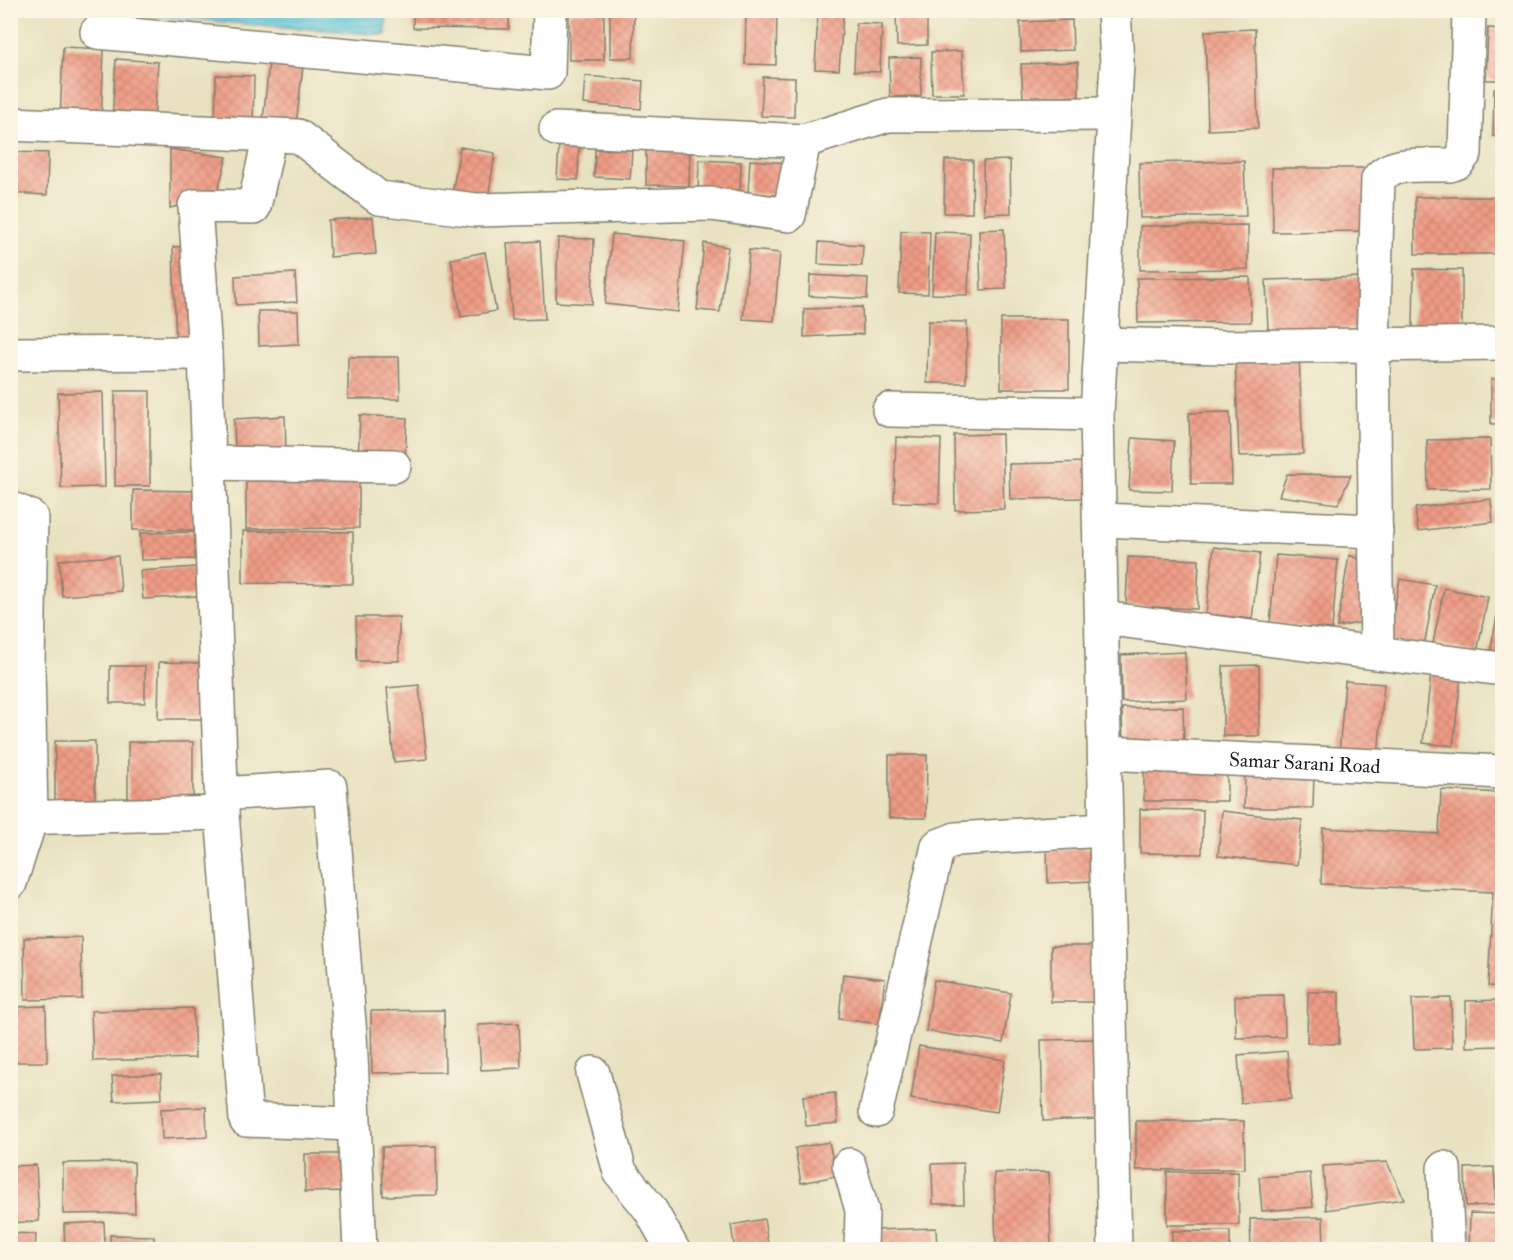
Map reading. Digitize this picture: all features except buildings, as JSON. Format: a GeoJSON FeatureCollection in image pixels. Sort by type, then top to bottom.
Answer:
{"type":"FeatureCollection","features":[{"type":"Feature","properties":{"kind":"street"},"geometry":{"type":"LineString","coordinates":[[97,32],[548,74],[550,10]]}},
{"type":"Feature","properties":{"kind":"street"},"geometry":{"type":"LineString","coordinates":[[1114,10],[1117,64],[1097,414],[1116,1250]]}},
{"type":"Feature","properties":{"kind":"street"},"geometry":{"type":"LineString","coordinates":[[1377,653],[1373,345],[1378,179],[1384,171],[1394,167],[1450,165],[1458,162],[1465,153],[1469,10]]}},
{"type":"Feature","properties":{"kind":"street"},"geometry":{"type":"LineString","coordinates":[[556,129],[804,141],[888,115],[1114,114]]}},
{"type":"Feature","properties":{"kind":"street"},"geometry":{"type":"LineString","coordinates":[[10,124],[298,136],[379,198],[476,210],[711,204],[789,215],[804,141]]}},
{"type":"Feature","properties":{"kind":"street"},"geometry":{"type":"LineString","coordinates":[[270,135],[254,207],[195,206],[205,353],[222,803],[246,1120],[354,1124]]}},
{"type":"Feature","properties":{"kind":"street"},"geometry":{"type":"LineString","coordinates":[[1102,344],[1222,347],[1503,344]]}},
{"type":"Feature","properties":{"kind":"street"},"geometry":{"type":"LineString","coordinates":[[10,354],[205,353]]}},
{"type":"Feature","properties":{"kind":"street"},"geometry":{"type":"LineString","coordinates":[[889,410],[1097,414]]}},
{"type":"Feature","properties":{"kind":"street"},"geometry":{"type":"LineString","coordinates":[[209,463],[394,466]]}},
{"type":"Feature","properties":{"kind":"street"},"geometry":{"type":"LineString","coordinates":[[10,508],[31,517],[19,663],[21,818],[10,883]]}},
{"type":"Feature","properties":{"kind":"street"},"geometry":{"type":"LineString","coordinates":[[1101,520],[1376,531]]}},
{"type":"Feature","properties":{"kind":"street"},"geometry":{"type":"LineString","coordinates":[[1102,618],[1503,669]]}},
{"type":"Feature","properties":{"kind":"street","name":"Samar Sarani Road"},"geometry":{"type":"LineString","coordinates":[[1105,753],[1503,772]]}},
{"type":"Feature","properties":{"kind":"street"},"geometry":{"type":"LineString","coordinates":[[21,818],[222,803],[330,787],[350,1035],[360,1250]]}},
{"type":"Feature","properties":{"kind":"street"},"geometry":{"type":"LineString","coordinates":[[876,1110],[938,846],[956,839],[1105,830]]}},
{"type":"Feature","properties":{"kind":"street"},"geometry":{"type":"LineString","coordinates":[[593,1073],[620,1172],[650,1209],[673,1250]]}},
{"type":"Feature","properties":{"kind":"street"},"geometry":{"type":"LineString","coordinates":[[849,1165],[862,1210],[861,1250]]}},
{"type":"Feature","properties":{"kind":"street"},"geometry":{"type":"LineString","coordinates":[[1444,1168],[1448,1250]]}},
{"type":"Feature","properties":{"kind":"water"},"geometry":{"type":"Polygon","coordinates":[[[84,11],[386,11],[386,35],[84,11]]]}}]}
